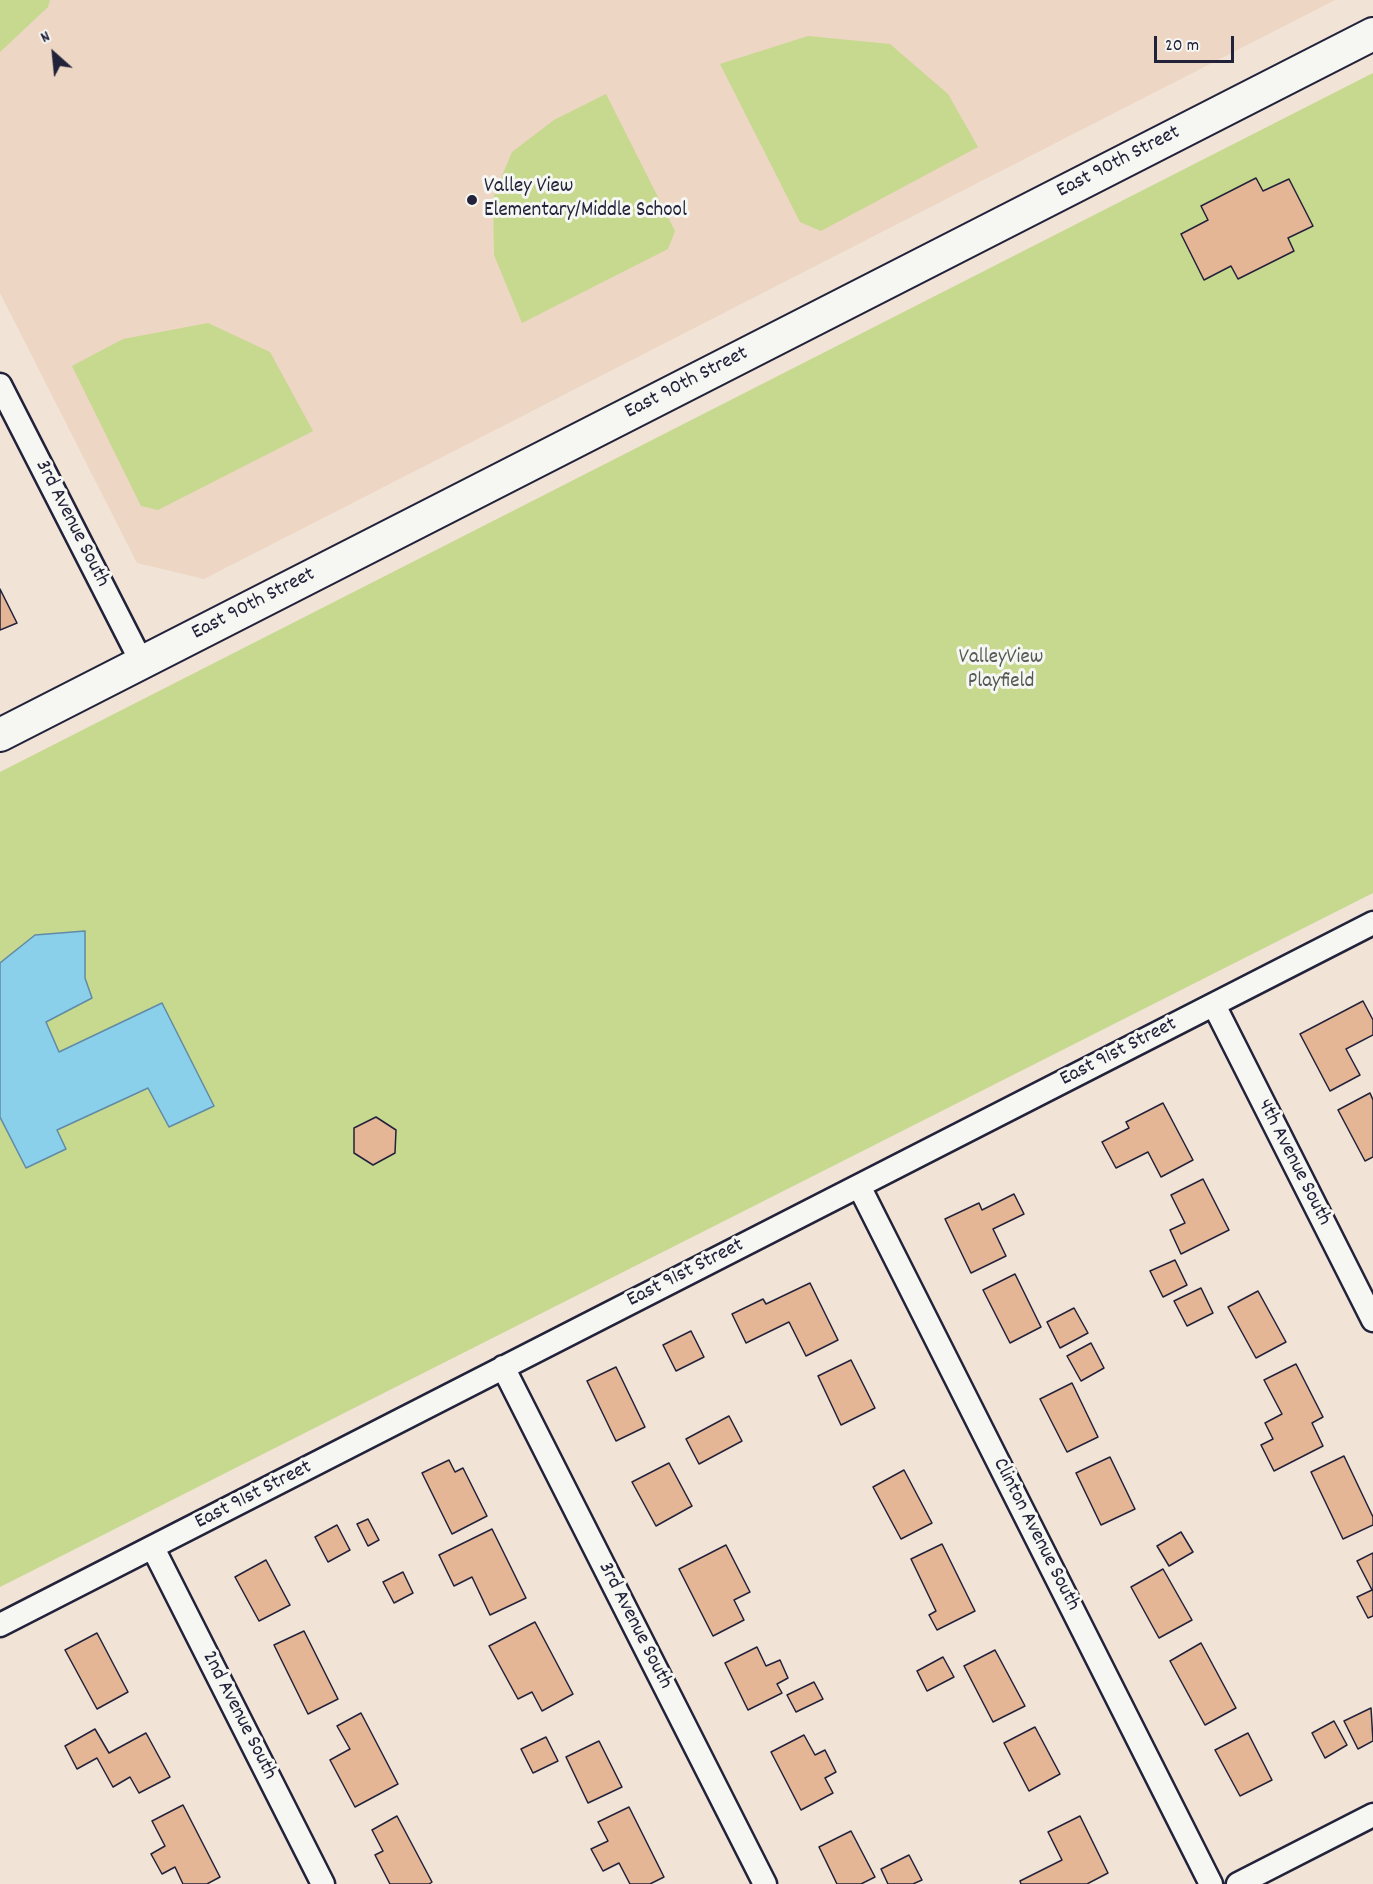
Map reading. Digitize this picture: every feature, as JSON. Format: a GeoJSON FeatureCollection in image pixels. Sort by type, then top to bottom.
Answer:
{"type":"FeatureCollection","features":[{"type":"Feature","properties":{"kind":"street","name":"East 90th Street"},"geometry":{"type":"LineString","coordinates":[[0,735],[1373,34]]}},
{"type":"Feature","properties":{"kind":"street","name":"3rd Avenue South"},"geometry":{"type":"LineString","coordinates":[[0,385],[142,663]]}},
{"type":"Feature","properties":{"kind":"street","name":"East 91st Street"},"geometry":{"type":"LineString","coordinates":[[0,1626],[1373,923]]}},
{"type":"Feature","properties":{"kind":"street","name":"4th Avenue South"},"geometry":{"type":"LineString","coordinates":[[1214,1005],[1373,1320]]}},
{"type":"Feature","properties":{"kind":"street","name":"Clinton Avenue South"},"geometry":{"type":"LineString","coordinates":[[859,1186],[1211,1884]]}},
{"type":"Feature","properties":{"kind":"street","name":"3rd Avenue South"},"geometry":{"type":"LineString","coordinates":[[503,1367],[765,1884]]}},
{"type":"Feature","properties":{"kind":"street","name":"2nd Avenue South"},"geometry":{"type":"LineString","coordinates":[[153,1548],[323,1884]]}},
{"type":"Feature","properties":{"kind":"street"},"geometry":{"type":"LineString","coordinates":[[1238,1884],[1373,1815]]}},
{"type":"Feature","properties":{"kind":"shaded area","name":"Valley View Elementary/Middle School"},"geometry":{"type":"Polygon","coordinates":[[[0,0],[1335,0],[204,579],[137,563],[0,293],[0,0]]]}},
{"type":"Feature","properties":{"kind":"green space"},"geometry":{"type":"Polygon","coordinates":[[[0,0],[50,0],[48,7],[0,52],[0,0]]]}},
{"type":"Feature","properties":{"kind":"green space"},"geometry":{"type":"Polygon","coordinates":[[[808,36],[890,44],[948,94],[978,147],[821,231],[800,222],[720,64],[808,36]]]}},
{"type":"Feature","properties":{"kind":"green space","name":"ValleyView Playfield"},"geometry":{"type":"Polygon","coordinates":[[[1373,73],[1373,893],[0,1587],[0,772],[1373,73]]]}},
{"type":"Feature","properties":{"kind":"green space"},"geometry":{"type":"Polygon","coordinates":[[[606,94],[675,231],[668,249],[522,323],[494,255],[493,198],[512,152],[554,120],[606,94]]]}},
{"type":"Feature","properties":{"kind":"green space"},"geometry":{"type":"Polygon","coordinates":[[[208,323],[270,352],[313,431],[158,510],[141,506],[72,366],[123,339],[208,323]]]}},
{"type":"Feature","properties":{"kind":"water"},"geometry":{"type":"Polygon","coordinates":[[[85,931],[85,978],[92,998],[46,1022],[59,1052],[162,1003],[214,1106],[169,1127],[148,1088],[57,1130],[66,1149],[26,1168],[0,1117],[0,963],[35,935],[85,931]]]}},
{"type":"Feature","properties":{"kind":"building"},"geometry":{"type":"Polygon","coordinates":[[[1256,178],[1263,191],[1289,179],[1313,226],[1288,238],[1294,251],[1238,279],[1231,266],[1204,280],[1181,234],[1208,220],[1201,206],[1256,178]]]}},
{"type":"Feature","properties":{"kind":"building"},"geometry":{"type":"Polygon","coordinates":[[[0,589],[17,623],[0,630],[0,589]]]}},
{"type":"Feature","properties":{"kind":"building"},"geometry":{"type":"Polygon","coordinates":[[[1363,1001],[1373,1020],[1373,1035],[1346,1049],[1360,1075],[1330,1091],[1300,1034],[1363,1001]]]}},
{"type":"Feature","properties":{"kind":"building"},"geometry":{"type":"Polygon","coordinates":[[[1370,1093],[1373,1100],[1373,1157],[1365,1161],[1338,1110],[1370,1093]]]}},
{"type":"Feature","properties":{"kind":"building"},"geometry":{"type":"Polygon","coordinates":[[[1163,1103],[1193,1160],[1161,1177],[1148,1152],[1116,1168],[1102,1142],[1129,1128],[1126,1122],[1163,1103]]]}},
{"type":"Feature","properties":{"kind":"building"},"geometry":{"type":"Polygon","coordinates":[[[376,1117],[396,1130],[395,1153],[373,1165],[354,1153],[354,1128],[376,1117]]]}},
{"type":"Feature","properties":{"kind":"building"},"geometry":{"type":"Polygon","coordinates":[[[1203,1179],[1229,1230],[1181,1254],[1170,1230],[1185,1223],[1171,1195],[1203,1179]]]}},
{"type":"Feature","properties":{"kind":"building"},"geometry":{"type":"Polygon","coordinates":[[[1014,1194],[1024,1214],[993,1229],[1006,1256],[971,1273],[945,1219],[979,1203],[982,1210],[1014,1194]]]}},
{"type":"Feature","properties":{"kind":"building"},"geometry":{"type":"Polygon","coordinates":[[[1175,1260],[1187,1285],[1163,1297],[1150,1271],[1175,1260]]]}},
{"type":"Feature","properties":{"kind":"building"},"geometry":{"type":"Polygon","coordinates":[[[1015,1274],[1041,1327],[1010,1343],[983,1290],[1015,1274]]]}},
{"type":"Feature","properties":{"kind":"building"},"geometry":{"type":"Polygon","coordinates":[[[810,1283],[838,1340],[806,1356],[789,1322],[746,1343],[732,1314],[763,1299],[766,1304],[810,1283]]]}},
{"type":"Feature","properties":{"kind":"building"},"geometry":{"type":"Polygon","coordinates":[[[1201,1288],[1213,1313],[1187,1326],[1174,1301],[1201,1288]]]}},
{"type":"Feature","properties":{"kind":"building"},"geometry":{"type":"Polygon","coordinates":[[[1258,1291],[1286,1342],[1256,1358],[1228,1307],[1258,1291]]]}},
{"type":"Feature","properties":{"kind":"building"},"geometry":{"type":"Polygon","coordinates":[[[1074,1308],[1088,1333],[1060,1348],[1047,1322],[1074,1308]]]}},
{"type":"Feature","properties":{"kind":"building"},"geometry":{"type":"Polygon","coordinates":[[[691,1331],[704,1357],[676,1371],[663,1345],[691,1331]]]}},
{"type":"Feature","properties":{"kind":"building"},"geometry":{"type":"Polygon","coordinates":[[[1091,1343],[1104,1368],[1081,1381],[1067,1356],[1091,1343]]]}},
{"type":"Feature","properties":{"kind":"building"},"geometry":{"type":"Polygon","coordinates":[[[851,1360],[875,1408],[841,1425],[818,1376],[851,1360]]]}},
{"type":"Feature","properties":{"kind":"building"},"geometry":{"type":"Polygon","coordinates":[[[1296,1364],[1323,1417],[1312,1423],[1323,1446],[1274,1471],[1261,1445],[1273,1439],[1265,1423],[1282,1414],[1264,1380],[1296,1364]]]}},
{"type":"Feature","properties":{"kind":"building"},"geometry":{"type":"Polygon","coordinates":[[[616,1367],[645,1427],[616,1441],[587,1381],[616,1367]]]}},
{"type":"Feature","properties":{"kind":"building"},"geometry":{"type":"Polygon","coordinates":[[[1072,1383],[1098,1437],[1067,1452],[1040,1399],[1072,1383]]]}},
{"type":"Feature","properties":{"kind":"building"},"geometry":{"type":"Polygon","coordinates":[[[729,1416],[742,1441],[699,1464],[686,1439],[729,1416]]]}},
{"type":"Feature","properties":{"kind":"building"},"geometry":{"type":"Polygon","coordinates":[[[1344,1456],[1373,1517],[1373,1525],[1343,1539],[1311,1472],[1344,1456]]]}},
{"type":"Feature","properties":{"kind":"building"},"geometry":{"type":"Polygon","coordinates":[[[1110,1457],[1135,1509],[1101,1525],[1076,1473],[1110,1457]]]}},
{"type":"Feature","properties":{"kind":"building"},"geometry":{"type":"Polygon","coordinates":[[[449,1460],[455,1472],[463,1468],[487,1516],[452,1534],[422,1473],[449,1460]]]}},
{"type":"Feature","properties":{"kind":"building"},"geometry":{"type":"Polygon","coordinates":[[[669,1463],[692,1506],[656,1526],[632,1482],[669,1463]]]}},
{"type":"Feature","properties":{"kind":"building"},"geometry":{"type":"Polygon","coordinates":[[[904,1470],[932,1523],[901,1539],[873,1487],[904,1470]]]}},
{"type":"Feature","properties":{"kind":"building"},"geometry":{"type":"Polygon","coordinates":[[[368,1519],[379,1540],[368,1546],[357,1524],[368,1519]]]}},
{"type":"Feature","properties":{"kind":"building"},"geometry":{"type":"Polygon","coordinates":[[[337,1525],[350,1550],[328,1562],[315,1537],[337,1525]]]}},
{"type":"Feature","properties":{"kind":"building"},"geometry":{"type":"Polygon","coordinates":[[[492,1529],[526,1598],[490,1615],[472,1577],[454,1586],[439,1555],[492,1529]]]}},
{"type":"Feature","properties":{"kind":"building"},"geometry":{"type":"Polygon","coordinates":[[[1181,1532],[1193,1552],[1169,1566],[1157,1546],[1181,1532]]]}},
{"type":"Feature","properties":{"kind":"building"},"geometry":{"type":"Polygon","coordinates":[[[942,1544],[975,1611],[937,1630],[929,1615],[936,1611],[911,1559],[942,1544]]]}},
{"type":"Feature","properties":{"kind":"building"},"geometry":{"type":"Polygon","coordinates":[[[726,1545],[750,1592],[734,1600],[744,1620],[713,1636],[679,1569],[726,1545]]]}},
{"type":"Feature","properties":{"kind":"building"},"geometry":{"type":"Polygon","coordinates":[[[1373,1553],[1373,1616],[1368,1618],[1357,1597],[1372,1590],[1357,1561],[1373,1553]]]}},
{"type":"Feature","properties":{"kind":"building"},"geometry":{"type":"Polygon","coordinates":[[[266,1560],[290,1605],[259,1621],[235,1577],[266,1560]]]}},
{"type":"Feature","properties":{"kind":"building"},"geometry":{"type":"Polygon","coordinates":[[[1163,1569],[1192,1620],[1159,1638],[1131,1587],[1163,1569]]]}},
{"type":"Feature","properties":{"kind":"building"},"geometry":{"type":"Polygon","coordinates":[[[403,1572],[413,1593],[394,1603],[383,1582],[403,1572]]]}},
{"type":"Feature","properties":{"kind":"building"},"geometry":{"type":"Polygon","coordinates":[[[535,1622],[573,1694],[542,1711],[532,1692],[518,1699],[489,1646],[535,1622]]]}},
{"type":"Feature","properties":{"kind":"building"},"geometry":{"type":"Polygon","coordinates":[[[304,1631],[338,1699],[308,1714],[274,1645],[304,1631]]]}},
{"type":"Feature","properties":{"kind":"building"},"geometry":{"type":"Polygon","coordinates":[[[97,1633],[128,1692],[97,1709],[65,1650],[97,1633]]]}},
{"type":"Feature","properties":{"kind":"building"},"geometry":{"type":"Polygon","coordinates":[[[1201,1643],[1236,1708],[1205,1725],[1170,1661],[1201,1643]]]}},
{"type":"Feature","properties":{"kind":"building"},"geometry":{"type":"Polygon","coordinates":[[[757,1647],[766,1666],[780,1660],[788,1678],[777,1684],[782,1693],[748,1710],[725,1663],[757,1647]]]}},
{"type":"Feature","properties":{"kind":"building"},"geometry":{"type":"Polygon","coordinates":[[[995,1650],[1025,1706],[993,1722],[964,1666],[995,1650]]]}},
{"type":"Feature","properties":{"kind":"building"},"geometry":{"type":"Polygon","coordinates":[[[943,1657],[954,1677],[927,1691],[917,1671],[943,1657]]]}},
{"type":"Feature","properties":{"kind":"building"},"geometry":{"type":"Polygon","coordinates":[[[814,1682],[823,1699],[796,1712],[787,1695],[814,1682]]]}},
{"type":"Feature","properties":{"kind":"building"},"geometry":{"type":"Polygon","coordinates":[[[1371,1708],[1373,1741],[1358,1749],[1344,1721],[1371,1708]]]}},
{"type":"Feature","properties":{"kind":"building"},"geometry":{"type":"Polygon","coordinates":[[[361,1713],[398,1784],[355,1807],[330,1760],[350,1749],[337,1726],[361,1713]]]}},
{"type":"Feature","properties":{"kind":"building"},"geometry":{"type":"Polygon","coordinates":[[[1334,1721],[1347,1745],[1325,1758],[1312,1733],[1334,1721]]]}},
{"type":"Feature","properties":{"kind":"building"},"geometry":{"type":"Polygon","coordinates":[[[1035,1727],[1060,1774],[1029,1791],[1004,1743],[1035,1727]]]}},
{"type":"Feature","properties":{"kind":"building"},"geometry":{"type":"Polygon","coordinates":[[[95,1729],[109,1753],[146,1733],[170,1777],[139,1793],[130,1777],[113,1787],[97,1758],[77,1769],[65,1746],[95,1729]]]}},
{"type":"Feature","properties":{"kind":"building"},"geometry":{"type":"Polygon","coordinates":[[[1248,1733],[1272,1780],[1240,1796],[1215,1750],[1248,1733]]]}},
{"type":"Feature","properties":{"kind":"building"},"geometry":{"type":"Polygon","coordinates":[[[804,1735],[815,1755],[825,1750],[836,1772],[825,1778],[833,1793],[801,1810],[771,1752],[804,1735]]]}},
{"type":"Feature","properties":{"kind":"building"},"geometry":{"type":"Polygon","coordinates":[[[546,1737],[558,1761],[533,1773],[521,1749],[546,1737]]]}},
{"type":"Feature","properties":{"kind":"building"},"geometry":{"type":"Polygon","coordinates":[[[599,1741],[622,1787],[588,1803],[566,1757],[599,1741]]]}},
{"type":"Feature","properties":{"kind":"building"},"geometry":{"type":"Polygon","coordinates":[[[183,1805],[220,1877],[207,1884],[183,1884],[175,1867],[162,1874],[151,1854],[165,1846],[152,1821],[183,1805]]]}},
{"type":"Feature","properties":{"kind":"building"},"geometry":{"type":"Polygon","coordinates":[[[629,1807],[664,1877],[650,1884],[630,1884],[619,1863],[603,1871],[591,1849],[608,1841],[598,1822],[629,1807]]]}},
{"type":"Feature","properties":{"kind":"building"},"geometry":{"type":"Polygon","coordinates":[[[397,1816],[432,1882],[429,1884],[390,1884],[375,1855],[383,1851],[372,1830],[397,1816]]]}},
{"type":"Feature","properties":{"kind":"building"},"geometry":{"type":"Polygon","coordinates":[[[1080,1816],[1108,1873],[1087,1884],[1021,1884],[1020,1881],[1062,1860],[1048,1832],[1080,1816]]]}},
{"type":"Feature","properties":{"kind":"building"},"geometry":{"type":"Polygon","coordinates":[[[851,1831],[875,1877],[861,1884],[837,1884],[819,1847],[851,1831]]]}},
{"type":"Feature","properties":{"kind":"building"},"geometry":{"type":"Polygon","coordinates":[[[909,1855],[922,1880],[913,1884],[888,1884],[881,1869],[909,1855]]]}},
{"type":"Feature","properties":{"kind":"place","name":"Valley View Elementary/Middle School"},"geometry":{"type":"Point","coordinates":[472,200]}}]}
